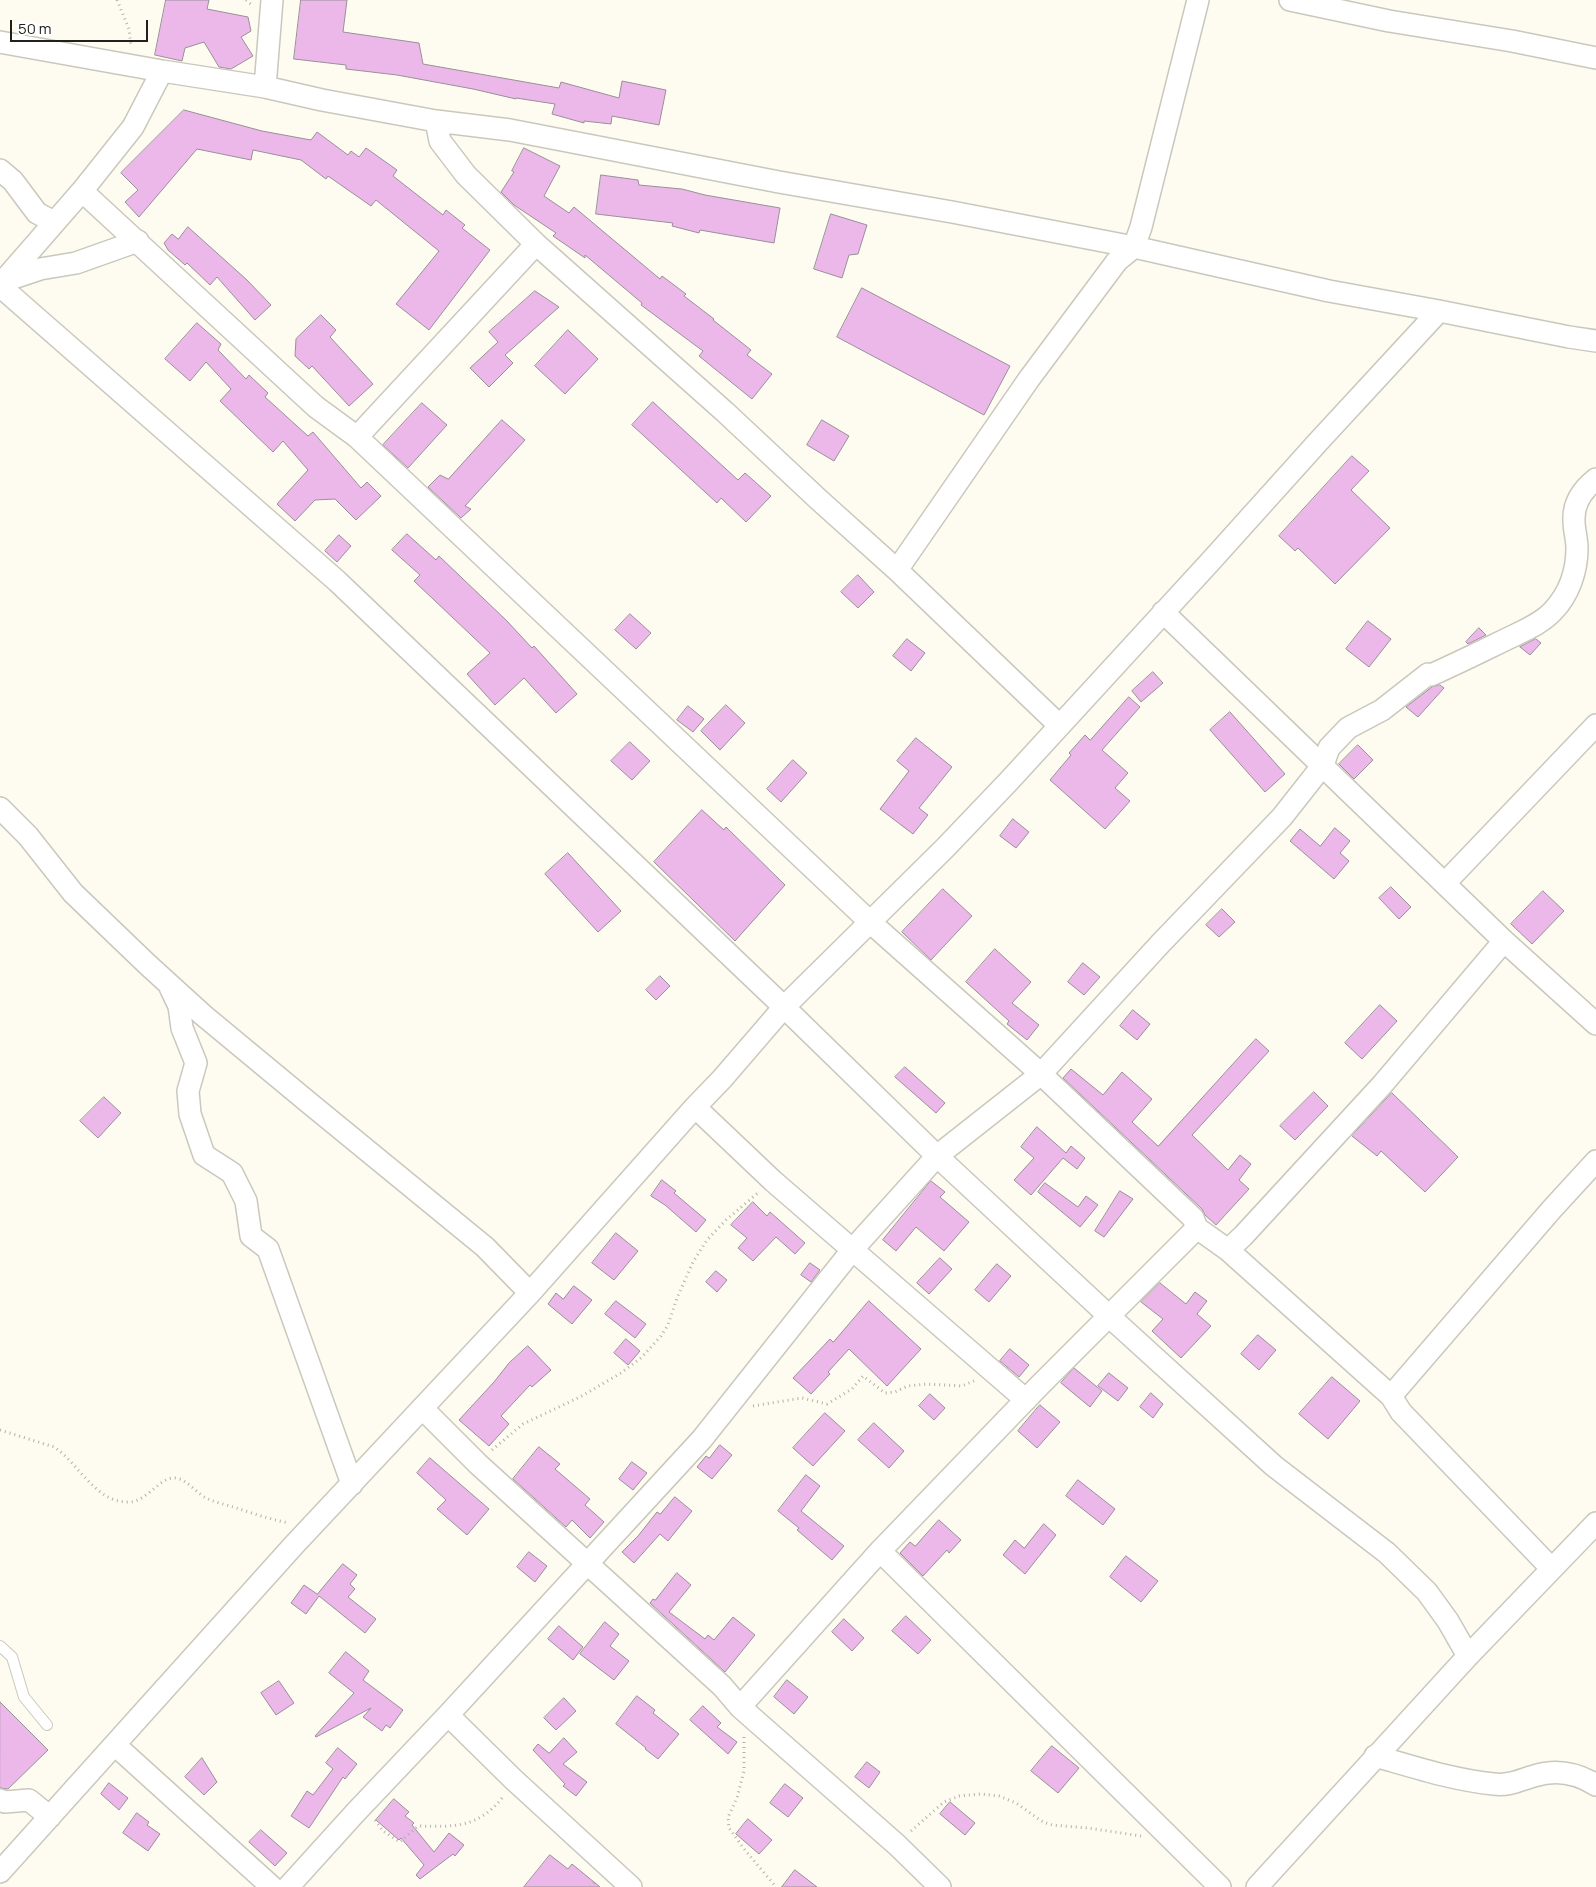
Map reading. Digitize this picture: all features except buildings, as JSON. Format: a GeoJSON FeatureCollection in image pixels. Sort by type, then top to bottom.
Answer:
{"type":"FeatureCollection","features":[{"type":"Feature","properties":{"kind":"street"},"geometry":{"type":"LineString","coordinates":[[265,87],[272,0]]}},
{"type":"Feature","properties":{"kind":"street"},"geometry":{"type":"LineString","coordinates":[[896,570],[1040,364],[1116,261],[1134,247],[1163,146],[1198,0]]}},
{"type":"Feature","properties":{"kind":"street"},"geometry":{"type":"LineString","coordinates":[[1292,0],[1389,21],[1512,41],[1596,58]]}},
{"type":"Feature","properties":{"kind":"street"},"geometry":{"type":"LineString","coordinates":[[0,42],[134,65],[162,72],[265,87],[322,100],[436,121],[510,130],[1134,247],[1329,291],[1596,341]]}},
{"type":"Feature","properties":{"kind":"street"},"geometry":{"type":"LineString","coordinates":[[1,284],[82,191],[133,127],[162,72]]}},
{"type":"Feature","properties":{"kind":"street"},"geometry":{"type":"LineString","coordinates":[[436,121],[440,140],[466,175],[536,244],[725,412],[1059,724]]}},
{"type":"Feature","properties":{"kind":"street"},"geometry":{"type":"LineString","coordinates":[[0,170],[13,180],[37,214],[54,222]]}},
{"type":"Feature","properties":{"kind":"street"},"geometry":{"type":"LineString","coordinates":[[82,191],[316,407],[357,437],[870,922],[1042,1074],[1193,1218],[1197,1228],[1228,1250],[1391,1396],[1401,1412],[1551,1568]]}},
{"type":"Feature","properties":{"kind":"street"},"geometry":{"type":"LineString","coordinates":[[1,284],[40,269],[76,263],[138,241]]}},
{"type":"Feature","properties":{"kind":"street"},"geometry":{"type":"LineString","coordinates":[[357,437],[536,244]]}},
{"type":"Feature","properties":{"kind":"street"},"geometry":{"type":"LineString","coordinates":[[1,284],[337,581],[784,1007],[937,1156],[1110,1317],[1274,1466],[1387,1553],[1427,1592],[1448,1621],[1468,1656]]}},
{"type":"Feature","properties":{"kind":"street"},"geometry":{"type":"LineString","coordinates":[[0,1872],[311,1528],[530,1293],[784,1007],[958,834],[1439,311]]}},
{"type":"Feature","properties":{"kind":"street"},"geometry":{"type":"LineString","coordinates":[[288,1887],[702,1439],[853,1249],[937,1156],[1042,1074],[1160,944],[1282,817],[1323,765],[1330,748],[1348,728],[1382,710],[1428,674],[1430,675],[1462,661],[1536,624],[1553,612],[1571,584],[1576,564],[1577,546],[1573,520],[1577,502],[1583,489],[1596,479]]}},
{"type":"Feature","properties":{"kind":"street"},"geometry":{"type":"LineString","coordinates":[[1163,612],[1323,765],[1383,826],[1504,941],[1596,1024]]}},
{"type":"Feature","properties":{"kind":"street"},"geometry":{"type":"LineString","coordinates":[[1445,883],[1596,725]]}},
{"type":"Feature","properties":{"kind":"street"},"geometry":{"type":"LineString","coordinates":[[0,808],[28,836],[73,893],[167,983],[485,1247],[530,1293]]}},
{"type":"Feature","properties":{"kind":"street"},"geometry":{"type":"LineString","coordinates":[[1228,1250],[1249,1230],[1382,1085],[1504,941]]}},
{"type":"Feature","properties":{"kind":"street"},"geometry":{"type":"LineString","coordinates":[[167,983],[179,1006],[182,1028],[196,1064],[188,1091],[190,1114],[204,1155],[232,1173],[246,1201],[251,1236],[268,1249],[352,1484]]}},
{"type":"Feature","properties":{"kind":"street"},"geometry":{"type":"LineString","coordinates":[[695,1108],[774,1181],[1026,1400]]}},
{"type":"Feature","properties":{"kind":"street"},"geometry":{"type":"LineString","coordinates":[[1391,1396],[1552,1209],[1596,1161]]}},
{"type":"Feature","properties":{"kind":"street"},"geometry":{"type":"LineString","coordinates":[[740,1707],[880,1551],[1026,1400],[1197,1228]]}},
{"type":"Feature","properties":{"kind":"street"},"geometry":{"type":"LineString","coordinates":[[422,1408],[464,1450],[722,1686],[740,1707],[897,1844],[940,1887]]}},
{"type":"Feature","properties":{"kind":"street"},"geometry":{"type":"LineString","coordinates":[[1257,1887],[1468,1656],[1596,1523]]}},
{"type":"Feature","properties":{"kind":"street"},"geometry":{"type":"LineString","coordinates":[[880,1551],[1220,1887]]}},
{"type":"Feature","properties":{"kind":"street"},"geometry":{"type":"LineString","coordinates":[[448,1715],[513,1779],[631,1887]]}},
{"type":"Feature","properties":{"kind":"street"},"geometry":{"type":"LineString","coordinates":[[115,1745],[272,1887]]}},
{"type":"Feature","properties":{"kind":"street"},"geometry":{"type":"LineString","coordinates":[[1375,1756],[1464,1780],[1511,1785],[1541,1774],[1562,1773],[1583,1777],[1596,1785]]}},
{"type":"Feature","properties":{"kind":"street"},"geometry":{"type":"LineString","coordinates":[[0,1800],[5,1802],[29,1800],[50,1817]]}},
{"type":"Feature","properties":{"kind":"lane"},"geometry":{"type":"LineString","coordinates":[[0,1646],[12,1657],[24,1697],[47,1725]]}},
{"type":"Feature","properties":{"kind":"path"},"geometry":{"type":"LineString","coordinates":[[117,0],[129,28],[134,65]]}},
{"type":"Feature","properties":{"kind":"path"},"geometry":{"type":"LineString","coordinates":[[464,1450],[489,1452],[523,1424],[580,1397],[621,1374],[641,1358],[661,1336],[668,1325],[676,1298],[693,1262],[707,1240],[746,1202],[774,1181]]}},
{"type":"Feature","properties":{"kind":"path"},"geometry":{"type":"LineString","coordinates":[[746,1406],[802,1398],[828,1404],[852,1389],[863,1376],[885,1393],[895,1392],[908,1386],[927,1384],[962,1386],[972,1383],[990,1368]]}},
{"type":"Feature","properties":{"kind":"path"},"geometry":{"type":"LineString","coordinates":[[0,1430],[54,1447],[62,1452],[94,1486],[108,1497],[122,1502],[132,1502],[145,1496],[167,1480],[174,1478],[181,1480],[207,1499],[267,1519],[311,1528]]}},
{"type":"Feature","properties":{"kind":"path"},"geometry":{"type":"LineString","coordinates":[[740,1707],[745,1739],[744,1771],[737,1798],[728,1817],[729,1828],[744,1850],[776,1887]]}},
{"type":"Feature","properties":{"kind":"path"},"geometry":{"type":"LineString","coordinates":[[356,1812],[373,1817],[383,1831],[400,1842],[418,1826],[450,1827],[470,1824],[488,1813],[503,1797],[513,1779]]}},
{"type":"Feature","properties":{"kind":"path"},"geometry":{"type":"LineString","coordinates":[[897,1844],[944,1802],[959,1796],[981,1794],[999,1796],[1016,1803],[1043,1822],[1052,1825],[1088,1828],[1176,1842]]}}]}
